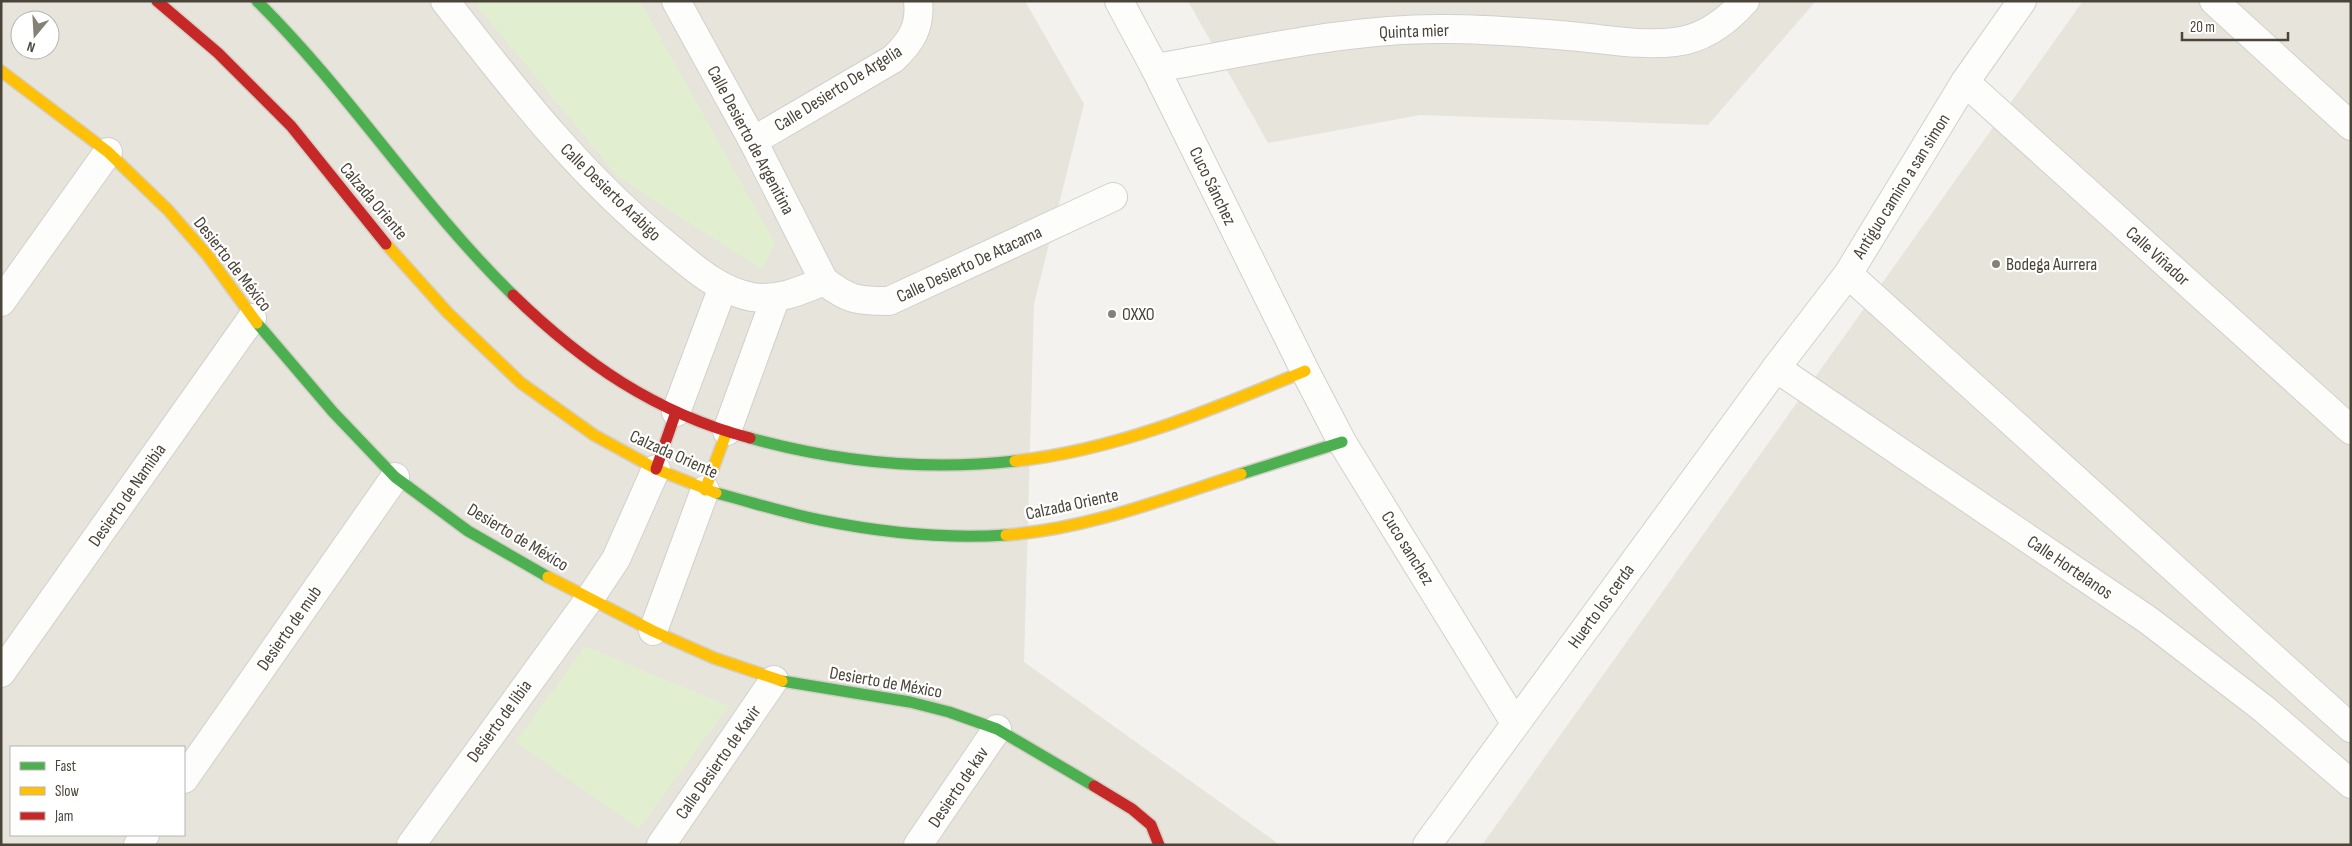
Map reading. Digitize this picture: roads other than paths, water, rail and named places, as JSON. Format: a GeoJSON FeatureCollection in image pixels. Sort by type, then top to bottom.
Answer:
{"type":"FeatureCollection","features":[{"type":"Feature","properties":{"kind":"street","name":"Calzada Oriente"},"geometry":{"type":"LineString","coordinates":[[157,1],[218,53],[291,126],[368,223],[448,313],[521,383],[594,435],[656,469],[705,490],[820,520],[899,531],[972,536],[1032,533],[1096,520],[1342,442]]}},
{"type":"Feature","properties":{"kind":"street"},"geometry":{"type":"LineString","coordinates":[[256,1],[280,23],[334,82],[422,194],[487,269],[558,338],[628,388],[676,412],[727,431],[781,448],[828,458],[899,466],[966,466],[1022,461],[1077,451],[1189,420],[1305,371]]}},
{"type":"Feature","properties":{"kind":"street","name":"Calle Desierto Arábigo"},"geometry":{"type":"LineString","coordinates":[[445,1],[533,114],[597,183],[650,233],[696,269],[723,287],[751,296],[775,299],[824,281]]}},
{"type":"Feature","properties":{"kind":"street","name":"Calle Desierto de Argenitina"},"geometry":{"type":"LineString","coordinates":[[676,1],[753,141],[824,281]]}},
{"type":"Feature","properties":{"kind":"street","name":"Calle Desierto De Argelia"},"geometry":{"type":"LineString","coordinates":[[753,141],[893,58],[908,45],[916,30],[920,14],[918,1]]}},
{"type":"Feature","properties":{"kind":"street","name":"Cuco Sánchez"},"geometry":{"type":"LineString","coordinates":[[1119,1],[1155,68],[1305,371]]}},
{"type":"Feature","properties":{"kind":"street","name":"Quinta mier"},"geometry":{"type":"LineString","coordinates":[[1155,68],[1365,33],[1446,28],[1524,32],[1636,43],[1675,42],[1703,35],[1731,17],[1745,1]]}},
{"type":"Feature","properties":{"kind":"street","name":"Antiguo camino a san simon"},"geometry":{"type":"LineString","coordinates":[[1776,368],[1848,274],[1965,82],[2022,1]]}},
{"type":"Feature","properties":{"kind":"street"},"geometry":{"type":"LineString","coordinates":[[2214,1],[2351,126]]}},
{"type":"Feature","properties":{"kind":"street","name":"Desierto de México"},"geometry":{"type":"LineString","coordinates":[[1,71],[108,152],[168,210],[208,256],[252,318],[333,412],[395,477],[468,531],[524,565],[653,631],[714,658],[774,680],[910,702],[948,712],[997,729],[1132,809],[1150,825],[1159,845]]}},
{"type":"Feature","properties":{"kind":"street","name":"Calle Viñador"},"geometry":{"type":"LineString","coordinates":[[1965,82],[2351,430]]}},
{"type":"Feature","properties":{"kind":"street"},"geometry":{"type":"LineString","coordinates":[[1,302],[108,152]]}},
{"type":"Feature","properties":{"kind":"street","name":"Calle Desierto De Atacama"},"geometry":{"type":"LineString","coordinates":[[824,281],[844,296],[868,301],[889,300],[1113,198]]}},
{"type":"Feature","properties":{"kind":"street"},"geometry":{"type":"LineString","coordinates":[[1848,274],[2351,728]]}},
{"type":"Feature","properties":{"kind":"street"},"geometry":{"type":"LineString","coordinates":[[656,469],[723,287]]}},
{"type":"Feature","properties":{"kind":"street"},"geometry":{"type":"LineString","coordinates":[[653,631],[775,299]]}},
{"type":"Feature","properties":{"kind":"street","name":"Desierto de Namibia"},"geometry":{"type":"LineString","coordinates":[[1,673],[252,318]]}},
{"type":"Feature","properties":{"kind":"street","name":"Huerto los cerda"},"geometry":{"type":"LineString","coordinates":[[1427,845],[1776,368]]}},
{"type":"Feature","properties":{"kind":"street","name":"Calle Hortelanos"},"geometry":{"type":"LineString","coordinates":[[1776,368],[2148,620],[2264,709],[2351,784]]}},
{"type":"Feature","properties":{"kind":"street","name":"Cuco sanchez"},"geometry":{"type":"LineString","coordinates":[[1305,371],[1342,442],[1515,723]]}},
{"type":"Feature","properties":{"kind":"street","name":"Desierto de libia"},"geometry":{"type":"LineString","coordinates":[[411,845],[590,598],[616,559],[656,469]]}},
{"type":"Feature","properties":{"kind":"street","name":"Desierto de mub"},"geometry":{"type":"LineString","coordinates":[[185,778],[395,477]]}},
{"type":"Feature","properties":{"kind":"street","name":"Calle Desierto de Kavir"},"geometry":{"type":"LineString","coordinates":[[661,845],[774,680]]}},
{"type":"Feature","properties":{"kind":"street","name":"Desierto de kav"},"geometry":{"type":"LineString","coordinates":[[918,845],[997,729]]}},
{"type":"Feature","properties":{"kind":"place","name":"Bodega Aurrera"},"geometry":{"type":"Point","coordinates":[1996,264]}},
{"type":"Feature","properties":{"kind":"place","name":"OXXO"},"geometry":{"type":"Point","coordinates":[1112,314]}}]}
